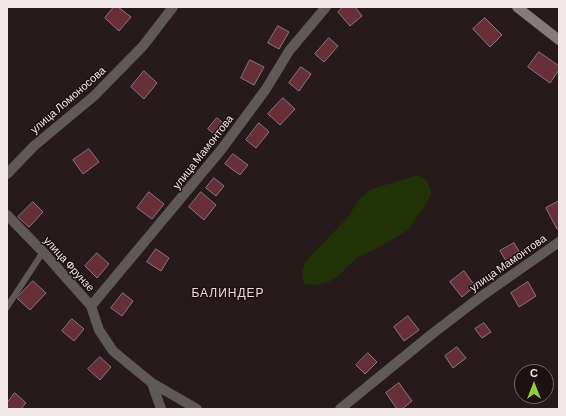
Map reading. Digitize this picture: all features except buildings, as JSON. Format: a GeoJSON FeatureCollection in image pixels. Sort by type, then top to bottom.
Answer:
{"type":"FeatureCollection","features":[{"type":"Feature","properties":{"kind":"street","name":"улица Ломоносова"},"geometry":{"type":"LineString","coordinates":[[7,174],[34,146],[100,90],[143,46],[173,7]]}},
{"type":"Feature","properties":{"kind":"street","name":"улица Мамонтова"},"geometry":{"type":"LineString","coordinates":[[91,306],[221,150],[266,89],[289,51],[326,7]]}},
{"type":"Feature","properties":{"kind":"street"},"geometry":{"type":"LineString","coordinates":[[517,7],[559,40]]}},
{"type":"Feature","properties":{"kind":"street","name":"улица Фрунзе"},"geometry":{"type":"LineString","coordinates":[[7,215],[43,252],[91,306],[99,330],[113,351],[152,383]]}},
{"type":"Feature","properties":{"kind":"street","name":"улица Мамонтова"},"geometry":{"type":"LineString","coordinates":[[340,409],[479,298],[559,242]]}},
{"type":"Feature","properties":{"kind":"street"},"geometry":{"type":"LineString","coordinates":[[152,383],[161,409]]}},
{"type":"Feature","properties":{"kind":"street"},"geometry":{"type":"LineString","coordinates":[[152,383],[197,409]]}},
{"type":"Feature","properties":{"kind":"lane"},"geometry":{"type":"LineString","coordinates":[[7,307],[43,252]]}},
{"type":"Feature","properties":{"kind":"green space"},"geometry":{"type":"Polygon","coordinates":[[[418,175],[427,181],[431,192],[427,203],[408,230],[378,248],[356,258],[338,276],[328,282],[316,285],[304,284],[302,272],[305,262],[348,217],[360,198],[372,189],[418,175]]]}},
{"type":"Feature","properties":{"kind":"district","name":"БАЛИНДЕР"},"geometry":{"type":"Point","coordinates":[228,293]}}]}
